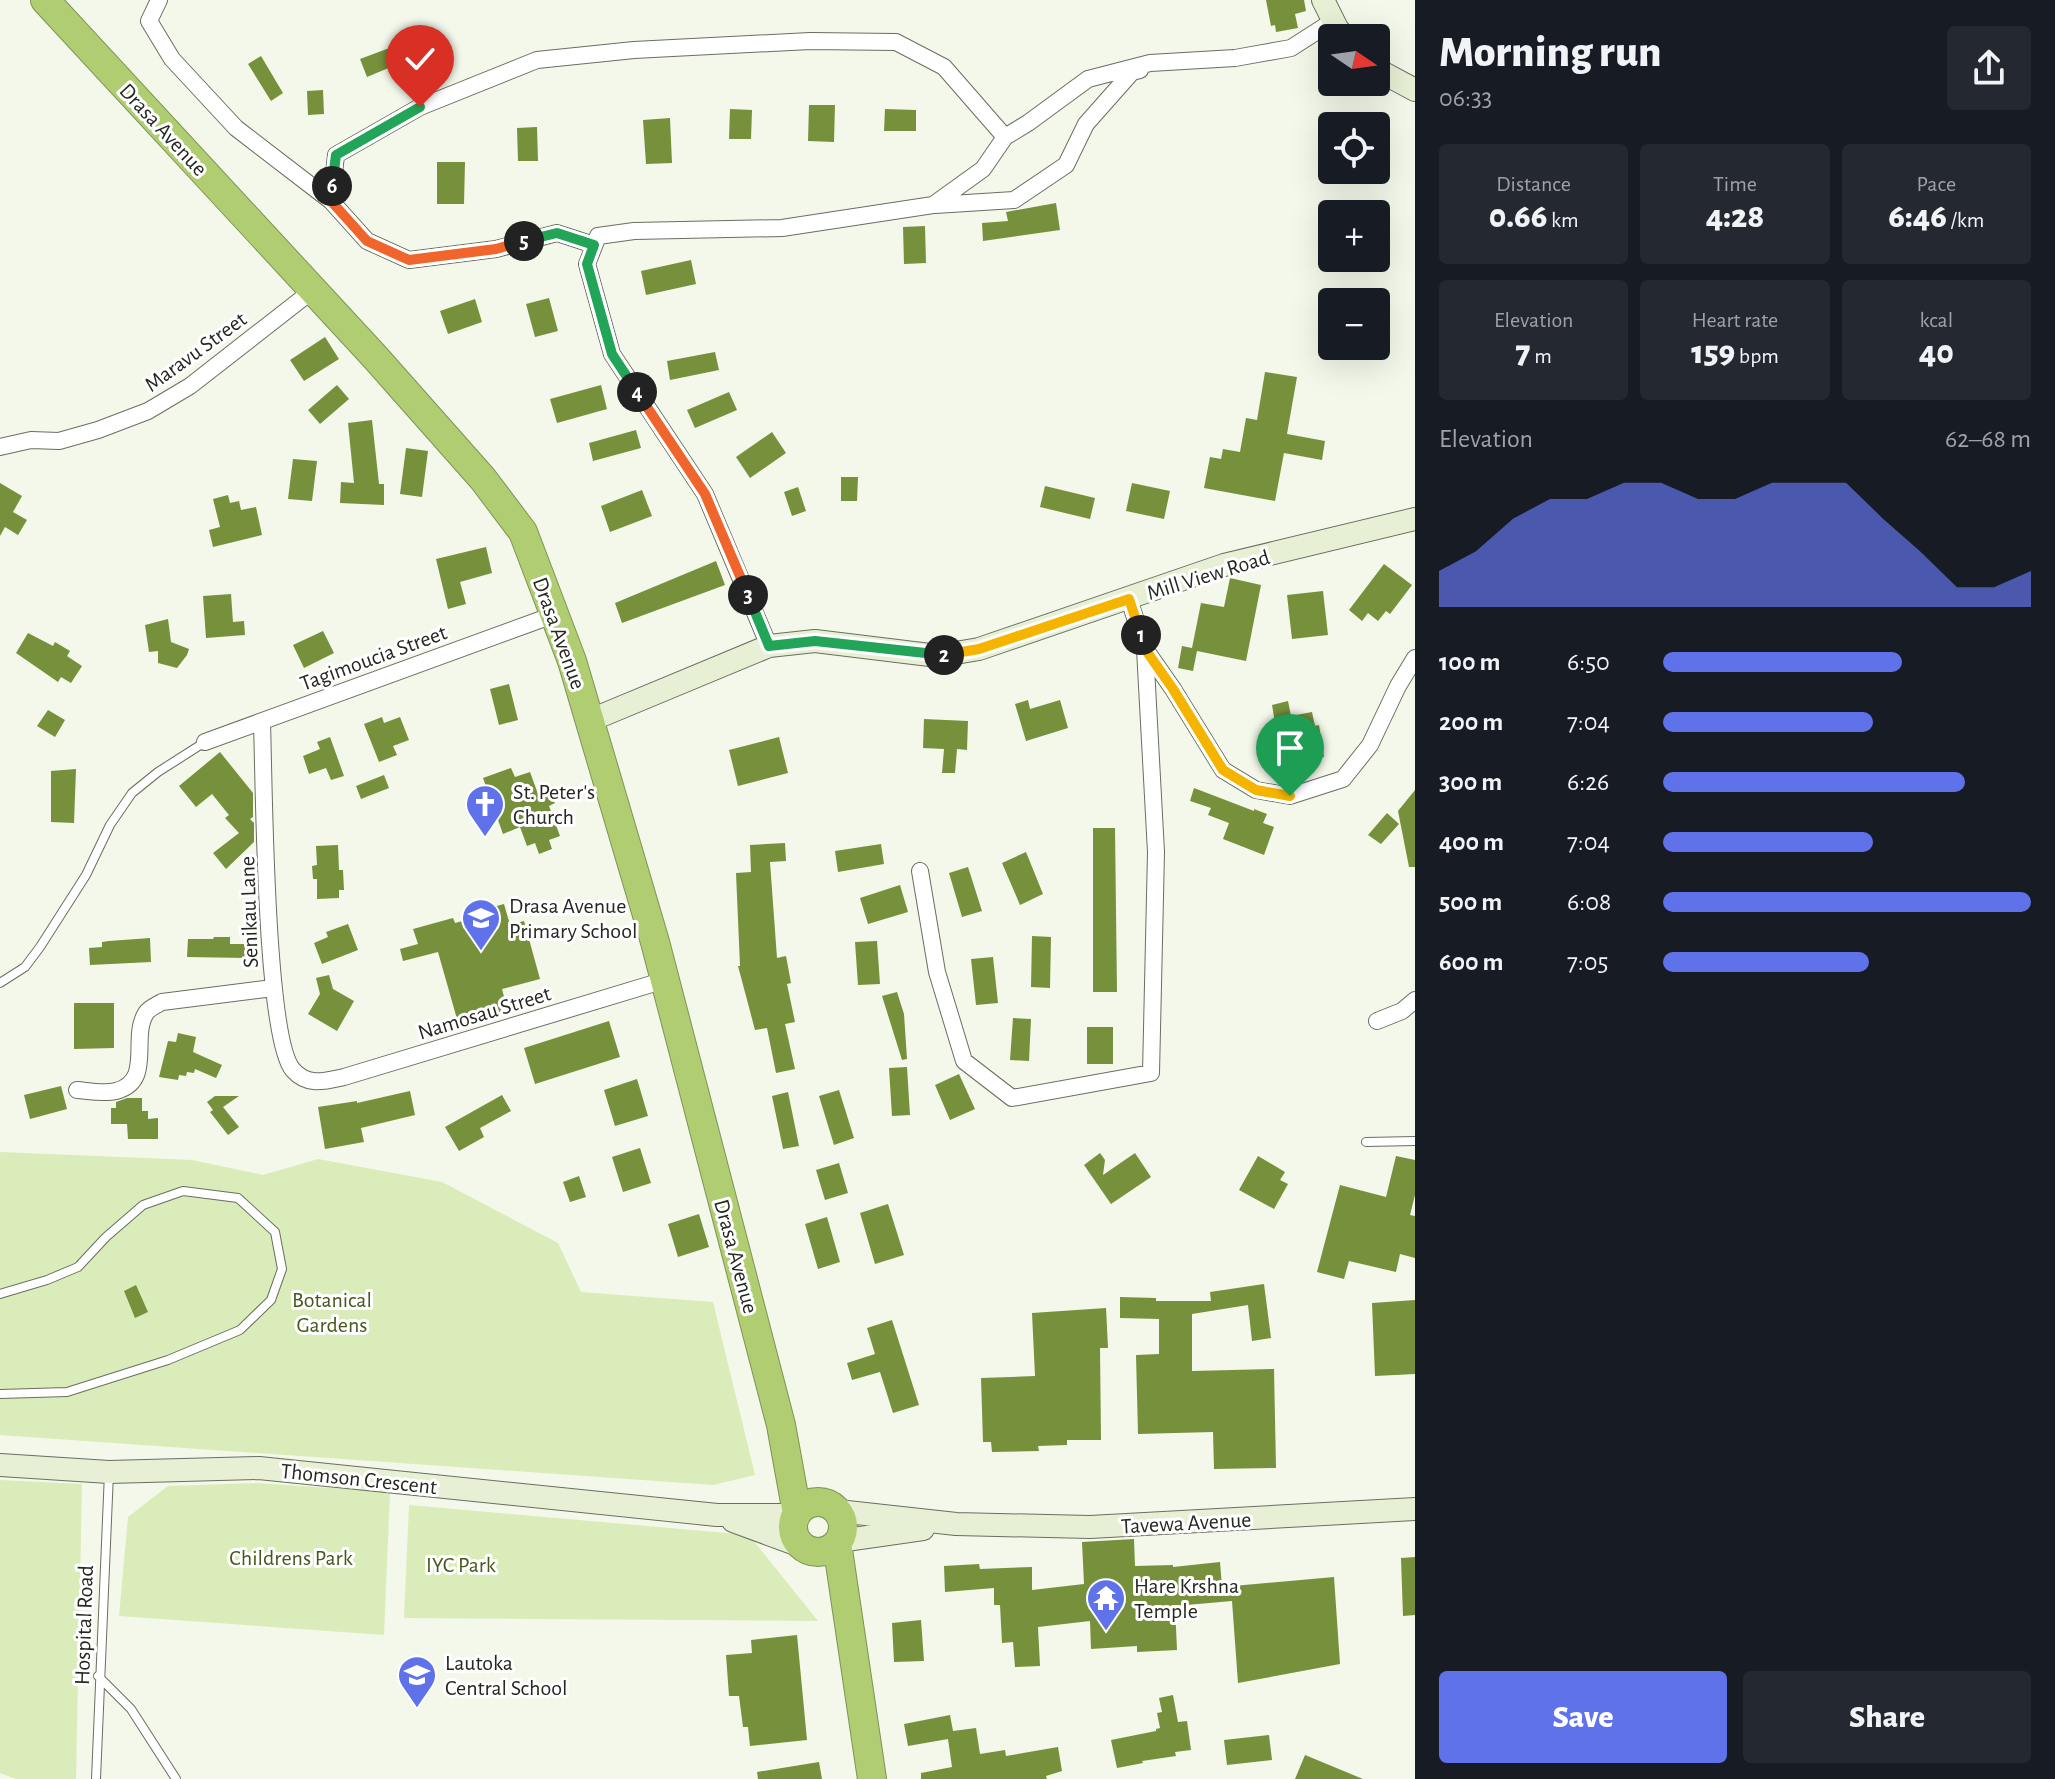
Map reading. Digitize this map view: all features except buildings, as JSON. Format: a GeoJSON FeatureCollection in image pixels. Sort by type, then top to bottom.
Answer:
{"type":"FeatureCollection","features":[{"type":"Feature","properties":{"kind":"highway","name":"Drasa Avenue"},"geometry":{"type":"LineString","coordinates":[[45,0],[483,479],[523,532],[556,614],[591,720],[665,980],[781,1425],[796,1514]]}},
{"type":"Feature","properties":{"kind":"highway","name":"Drasa Avenue"},"geometry":{"type":"LineString","coordinates":[[781,1425],[831,1506]]}},
{"type":"Feature","properties":{"kind":"highway"},"geometry":{"type":"LineString","coordinates":[[846,1614],[793,1531],[796,1514],[809,1503],[831,1506],[843,1526],[838,1542],[846,1614],[872,1779]]}},
{"type":"Feature","properties":{"kind":"highway"},"geometry":{"type":"LineString","coordinates":[[804,1548],[823,1552],[838,1542]]}},
{"type":"Feature","properties":{"kind":"main road"},"geometry":{"type":"LineString","coordinates":[[1323,0],[1336,24]]}},
{"type":"Feature","properties":{"kind":"main road"},"geometry":{"type":"LineString","coordinates":[[1390,77],[1415,90]]}},
{"type":"Feature","properties":{"kind":"main road","name":"Mill View Road"},"geometry":{"type":"LineString","coordinates":[[591,720],[769,646],[815,641],[938,656],[979,649],[1224,565],[1415,519]]}},
{"type":"Feature","properties":{"kind":"main road","name":"Thomson Crescent"},"geometry":{"type":"LineString","coordinates":[[0,1465],[109,1472],[259,1468],[717,1515],[796,1514]]}},
{"type":"Feature","properties":{"kind":"main road","name":"Tavewa Avenue"},"geometry":{"type":"LineString","coordinates":[[831,1506],[956,1524],[1090,1527],[1415,1509]]}},
{"type":"Feature","properties":{"kind":"main road","name":"Thomson Crescent"},"geometry":{"type":"LineString","coordinates":[[717,1515],[804,1548]]}},
{"type":"Feature","properties":{"kind":"main road","name":"Tavewa Avenue"},"geometry":{"type":"LineString","coordinates":[[838,1542],[956,1524]]}},
{"type":"Feature","properties":{"kind":"street"},"geometry":{"type":"LineString","coordinates":[[159,0],[149,21],[172,59],[236,128],[331,201],[367,241],[409,260],[496,249],[557,233],[594,245]]}},
{"type":"Feature","properties":{"kind":"street"},"geometry":{"type":"LineString","coordinates":[[933,205],[983,169],[1005,137],[1088,79],[1150,63],[1235,58],[1291,48],[1318,37]]}},
{"type":"Feature","properties":{"kind":"street"},"geometry":{"type":"LineString","coordinates":[[331,201],[336,155],[420,107],[537,60],[634,50],[810,41],[896,42],[944,67],[1005,137]]}},
{"type":"Feature","properties":{"kind":"street"},"geometry":{"type":"LineString","coordinates":[[769,646],[705,494],[612,354],[587,264],[598,236],[622,232],[782,228],[933,205],[1014,200],[1066,165],[1086,124],[1132,72],[1177,60]]}},
{"type":"Feature","properties":{"kind":"street","name":"Maravu Street"},"geometry":{"type":"LineString","coordinates":[[0,447],[31,440],[59,441],[148,411],[190,386],[313,290]]}},
{"type":"Feature","properties":{"kind":"street"},"geometry":{"type":"LineString","coordinates":[[920,871],[937,972],[964,1061],[1012,1098],[1151,1073],[1156,852],[1145,649],[1129,599]]}},
{"type":"Feature","properties":{"kind":"street","name":"Tagimoucia Street"},"geometry":{"type":"LineString","coordinates":[[205,742],[556,614]]}},
{"type":"Feature","properties":{"kind":"street"},"geometry":{"type":"LineString","coordinates":[[1145,649],[1223,770],[1256,790],[1290,796],[1343,779],[1370,745],[1415,658]]}},
{"type":"Feature","properties":{"kind":"street","name":"Senikau Lane"},"geometry":{"type":"LineString","coordinates":[[262,723],[273,988],[286,1062],[296,1074],[315,1083]]}},
{"type":"Feature","properties":{"kind":"street","name":"Namosau Street"},"geometry":{"type":"LineString","coordinates":[[315,1083],[344,1077],[665,980]]}},
{"type":"Feature","properties":{"kind":"street"},"geometry":{"type":"LineString","coordinates":[[77,1090],[112,1092],[129,1086],[140,1062],[141,1028],[147,1011],[162,1002],[273,988]]}},
{"type":"Feature","properties":{"kind":"street"},"geometry":{"type":"LineString","coordinates":[[1377,1021],[1402,1011],[1415,1000]]}},
{"type":"Feature","properties":{"kind":"lane"},"geometry":{"type":"LineString","coordinates":[[0,983],[25,967],[40,947],[86,875],[110,825],[132,793],[205,742]]}},
{"type":"Feature","properties":{"kind":"lane"},"geometry":{"type":"LineString","coordinates":[[1366,1142],[1415,1141]]}},
{"type":"Feature","properties":{"kind":"lane"},"geometry":{"type":"LineString","coordinates":[[0,1294],[78,1267],[143,1205],[183,1191],[238,1198],[275,1232],[282,1269],[271,1300],[240,1330],[168,1360],[67,1392],[0,1394]]}},
{"type":"Feature","properties":{"kind":"lane","name":"Hospital Road"},"geometry":{"type":"LineString","coordinates":[[96,1779],[109,1472]]}},
{"type":"Feature","properties":{"kind":"lane"},"geometry":{"type":"LineString","coordinates":[[98,1676],[131,1709],[176,1779]]}},
{"type":"Feature","properties":{"kind":"green space","name":"Botanical Gardens"},"geometry":{"type":"Polygon","coordinates":[[[0,1152],[192,1160],[263,1175],[318,1159],[442,1182],[558,1243],[581,1292],[713,1302],[755,1475],[713,1485],[0,1435],[0,1152]]]}},
{"type":"Feature","properties":{"kind":"green space"},"geometry":{"type":"Polygon","coordinates":[[[0,1480],[82,1484],[76,1779],[16,1779],[0,1773],[0,1480]]]}},
{"type":"Feature","properties":{"kind":"green space","name":"Childrens Park"},"geometry":{"type":"Polygon","coordinates":[[[257,1483],[390,1492],[384,1635],[119,1616],[128,1517],[168,1486],[257,1483]]]}},
{"type":"Feature","properties":{"kind":"green space","name":"IYC Park"},"geometry":{"type":"Polygon","coordinates":[[[409,1505],[749,1535],[818,1621],[404,1618],[409,1505]]]}},
{"type":"Feature","properties":{"kind":"place","name":"St. Peter's Church"},"geometry":{"type":"Point","coordinates":[485,838]}},
{"type":"Feature","properties":{"kind":"place","name":"Drasa Avenue Primary School"},"geometry":{"type":"Point","coordinates":[481,952]}},
{"type":"Feature","properties":{"kind":"place","name":"Hare Krshna Temple"},"geometry":{"type":"Point","coordinates":[1106,1632]}},
{"type":"Feature","properties":{"kind":"place","name":"Lautoka Central School"},"geometry":{"type":"Point","coordinates":[417,1709]}},
{"type":"Feature","properties":{"kind":"route"},"geometry":{"type":"LineString","coordinates":[[420,107],[336,155],[331,201],[367,241],[409,260],[496,249],[557,233],[594,245],[587,264],[612,354],[705,494],[769,646],[815,641],[938,656],[979,649],[1129,599],[1145,649],[1223,770],[1256,790],[1290,796]]}}]}
